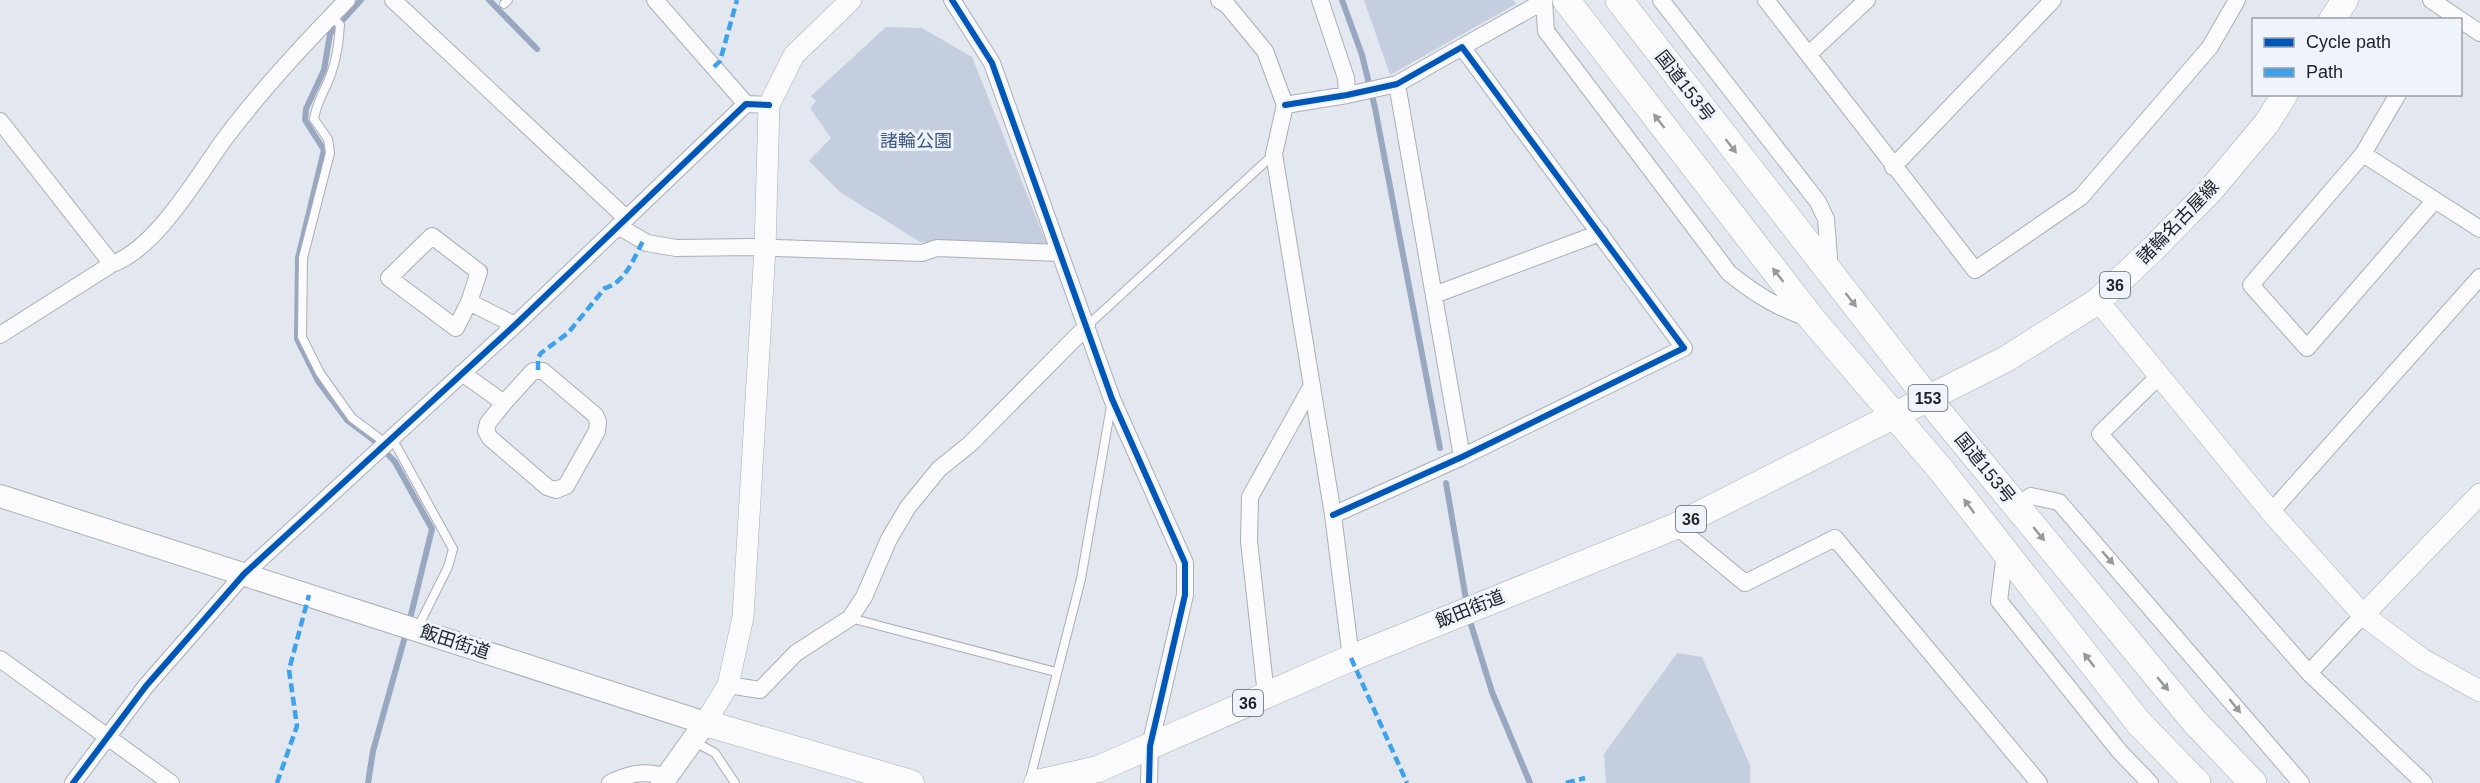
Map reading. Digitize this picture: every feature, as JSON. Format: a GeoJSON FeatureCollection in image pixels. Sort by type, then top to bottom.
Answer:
{"type":"FeatureCollection","features":[{"type":"Feature","properties":{"kind":"highway","name":"国道153号"},"geometry":{"type":"LineString","coordinates":[[1552,0],[1812,319],[1942,471],[2138,723],[2197,783]]}},
{"type":"Feature","properties":{"kind":"highway","name":"国道153号"},"geometry":{"type":"LineString","coordinates":[[1619,0],[1929,400],[2194,721],[2253,783]]}},
{"type":"Feature","properties":{"kind":"main road"},"geometry":{"type":"LineString","coordinates":[[2333,18],[2345,0]]}},
{"type":"Feature","properties":{"kind":"main road","name":"諸輪名古屋線"},"geometry":{"type":"LineString","coordinates":[[1895,416],[2006,359],[2098,301],[2210,191],[2267,123],[2284,96]]}},
{"type":"Feature","properties":{"kind":"main road","name":"飯田街道"},"geometry":{"type":"LineString","coordinates":[[1037,783],[1098,769],[1350,658],[1676,526],[1895,416]]}},
{"type":"Feature","properties":{"kind":"main road","name":"飯田街道"},"geometry":{"type":"LineString","coordinates":[[0,496],[417,630],[699,732],[910,783]]}},
{"type":"Feature","properties":{"kind":"main road"},"geometry":{"type":"LineString","coordinates":[[665,780],[699,732]]}},
{"type":"Feature","properties":{"kind":"street"},"geometry":{"type":"LineString","coordinates":[[0,335],[112,264],[127,258],[147,242],[209,164],[226,137],[347,0]]}},
{"type":"Feature","properties":{"kind":"street"},"geometry":{"type":"LineString","coordinates":[[393,0],[637,239],[661,246],[922,253],[937,248],[1059,253]]}},
{"type":"Feature","properties":{"kind":"street"},"geometry":{"type":"LineString","coordinates":[[655,0],[746,104]]}},
{"type":"Feature","properties":{"kind":"street"},"geometry":{"type":"LineString","coordinates":[[699,732],[728,685],[743,617],[765,249],[769,105],[794,55],[851,0]]}},
{"type":"Feature","properties":{"kind":"street"},"geometry":{"type":"LineString","coordinates":[[952,0],[992,63],[1113,399],[1185,563],[1185,595],[1150,746],[1149,783]]}},
{"type":"Feature","properties":{"kind":"street"},"geometry":{"type":"LineString","coordinates":[[1219,0],[1227,5],[1265,51],[1284,105],[1274,154],[1310,388],[1333,514],[1350,658]]}},
{"type":"Feature","properties":{"kind":"street"},"geometry":{"type":"LineString","coordinates":[[1320,0],[1353,94]]}},
{"type":"Feature","properties":{"kind":"street"},"geometry":{"type":"LineString","coordinates":[[1284,105],[1353,94],[1390,85],[1552,0]]}},
{"type":"Feature","properties":{"kind":"street"},"geometry":{"type":"LineString","coordinates":[[1552,0],[1546,31],[1729,273],[1756,294],[1785,311],[1812,319]]}},
{"type":"Feature","properties":{"kind":"street"},"geometry":{"type":"LineString","coordinates":[[1661,0],[1818,202],[1826,219],[1830,274]]}},
{"type":"Feature","properties":{"kind":"street"},"geometry":{"type":"LineString","coordinates":[[1766,0],[1975,270],[2081,196],[2165,103],[2210,47],[2237,0]]}},
{"type":"Feature","properties":{"kind":"street"},"geometry":{"type":"LineString","coordinates":[[1809,54],[1867,0]]}},
{"type":"Feature","properties":{"kind":"street"},"geometry":{"type":"LineString","coordinates":[[1893,167],[2053,0]]}},
{"type":"Feature","properties":{"kind":"street"},"geometry":{"type":"LineString","coordinates":[[2431,0],[2444,15]]}},
{"type":"Feature","properties":{"kind":"street"},"geometry":{"type":"LineString","coordinates":[[2462,24],[2480,33]]}},
{"type":"Feature","properties":{"kind":"street"},"geometry":{"type":"LineString","coordinates":[[1333,514],[1462,457],[1684,348],[1462,47]]}},
{"type":"Feature","properties":{"kind":"street"},"geometry":{"type":"LineString","coordinates":[[1390,85],[1434,295],[1462,457]]}},
{"type":"Feature","properties":{"kind":"street"},"geometry":{"type":"LineString","coordinates":[[2397,96],[2363,154],[2252,285],[2307,348],[2435,200]]}},
{"type":"Feature","properties":{"kind":"street"},"geometry":{"type":"LineString","coordinates":[[73,783],[146,686],[244,574],[515,325],[746,104],[769,105]]}},
{"type":"Feature","properties":{"kind":"street"},"geometry":{"type":"LineString","coordinates":[[0,121],[112,264]]}},
{"type":"Feature","properties":{"kind":"street"},"geometry":{"type":"LineString","coordinates":[[2363,154],[2480,229]]}},
{"type":"Feature","properties":{"kind":"street"},"geometry":{"type":"LineString","coordinates":[[1434,295],[1600,234]]}},
{"type":"Feature","properties":{"kind":"street"},"geometry":{"type":"LineString","coordinates":[[432,236],[479,272],[469,302],[456,328],[388,278],[432,236]]}},
{"type":"Feature","properties":{"kind":"street"},"geometry":{"type":"LineString","coordinates":[[2271,512],[2480,277]]}},
{"type":"Feature","properties":{"kind":"street"},"geometry":{"type":"LineString","coordinates":[[2098,301],[2271,512],[2363,615],[2422,659],[2480,691]]}},
{"type":"Feature","properties":{"kind":"street"},"geometry":{"type":"LineString","coordinates":[[469,302],[515,325]]}},
{"type":"Feature","properties":{"kind":"street"},"geometry":{"type":"LineString","coordinates":[[728,685],[760,690],[796,653],[850,618],[864,597],[889,539],[908,507],[939,469],[970,444],[1088,327]]}},
{"type":"Feature","properties":{"kind":"street"},"geometry":{"type":"LineString","coordinates":[[543,370],[597,417],[597,431],[566,486],[556,490],[547,487],[490,438],[486,431],[489,423],[504,404],[533,371],[543,370]]}},
{"type":"Feature","properties":{"kind":"street"},"geometry":{"type":"LineString","coordinates":[[462,373],[504,404]]}},
{"type":"Feature","properties":{"kind":"street"},"geometry":{"type":"LineString","coordinates":[[2159,376],[2100,434],[2309,673],[2424,783]]}},
{"type":"Feature","properties":{"kind":"street"},"geometry":{"type":"LineString","coordinates":[[1266,695],[1249,541],[1250,497],[1310,388]]}},
{"type":"Feature","properties":{"kind":"street"},"geometry":{"type":"LineString","coordinates":[[2016,506],[2031,496],[2059,502],[2301,783]]}},
{"type":"Feature","properties":{"kind":"street"},"geometry":{"type":"LineString","coordinates":[[2309,673],[2363,615],[2476,505]]}},
{"type":"Feature","properties":{"kind":"street"},"geometry":{"type":"LineString","coordinates":[[1676,526],[1745,583],[1835,538],[2039,783]]}},
{"type":"Feature","properties":{"kind":"street"},"geometry":{"type":"LineString","coordinates":[[2005,553],[1999,601],[2120,752],[2150,783]]}},
{"type":"Feature","properties":{"kind":"street"},"geometry":{"type":"LineString","coordinates":[[0,659],[171,783]]}},
{"type":"Feature","properties":{"kind":"street"},"geometry":{"type":"LineString","coordinates":[[610,783],[633,773],[645,771],[665,780]]}},
{"type":"Feature","properties":{"kind":"lane"},"geometry":{"type":"LineString","coordinates":[[332,16],[340,25],[338,42],[332,72],[315,110],[314,119],[328,139],[330,153],[303,258],[302,337],[320,373],[352,418],[389,441],[453,549],[448,567],[417,630]]}},
{"type":"Feature","properties":{"kind":"lane"},"geometry":{"type":"LineString","coordinates":[[1088,327],[1274,154]]}},
{"type":"Feature","properties":{"kind":"lane"},"geometry":{"type":"LineString","coordinates":[[1029,783],[1081,579],[1113,399]]}},
{"type":"Feature","properties":{"kind":"lane"},"geometry":{"type":"LineString","coordinates":[[850,618],[1056,672]]}},
{"type":"Feature","properties":{"kind":"lane"},"geometry":{"type":"LineString","coordinates":[[699,732],[735,783]]}},
{"type":"Feature","properties":{"kind":"green space"},"geometry":{"type":"Polygon","coordinates":[[[1364,0],[1513,0],[1516,4],[1390,75],[1364,0]]]}},
{"type":"Feature","properties":{"kind":"green space","name":"諸輪公園"},"geometry":{"type":"Polygon","coordinates":[[[886,27],[922,28],[972,57],[1048,247],[920,242],[840,192],[809,161],[831,138],[810,108],[816,101],[811,96],[886,27]]]}},
{"type":"Feature","properties":{"kind":"green space"},"geometry":{"type":"Polygon","coordinates":[[[1677,653],[1702,657],[1750,765],[1750,783],[1606,783],[1604,754],[1677,653]]]}},
{"type":"Feature","properties":{"kind":"waterway"},"geometry":{"type":"LineString","coordinates":[[361,0],[330,34],[324,70],[306,109],[305,120],[324,150],[298,258],[297,339],[318,381],[347,420],[375,441],[395,462],[432,529],[409,623]]}},
{"type":"Feature","properties":{"kind":"waterway"},"geometry":{"type":"LineString","coordinates":[[489,0],[537,49]]}},
{"type":"Feature","properties":{"kind":"waterway"},"geometry":{"type":"LineString","coordinates":[[1342,0],[1362,55],[1375,108],[1440,448]]}},
{"type":"Feature","properties":{"kind":"waterway"},"geometry":{"type":"LineString","coordinates":[[1446,483],[1467,605]]}},
{"type":"Feature","properties":{"kind":"waterway"},"geometry":{"type":"LineString","coordinates":[[1469,618],[1492,692],[1530,783]]}},
{"type":"Feature","properties":{"kind":"waterway"},"geometry":{"type":"LineString","coordinates":[[368,783],[373,751],[406,633]]}},
{"type":"Feature","properties":{"kind":"marked path"},"geometry":{"type":"LineString","coordinates":[[714,67],[720,61],[737,0]]}},
{"type":"Feature","properties":{"kind":"marked path"},"geometry":{"type":"LineString","coordinates":[[538,370],[538,358],[541,353],[568,333],[605,288],[618,281],[632,262],[643,241]]}},
{"type":"Feature","properties":{"kind":"marked path"},"geometry":{"type":"LineString","coordinates":[[277,783],[297,726],[289,670],[309,595]]}},
{"type":"Feature","properties":{"kind":"marked path"},"geometry":{"type":"LineString","coordinates":[[1351,658],[1407,783]]}},
{"type":"Feature","properties":{"kind":"marked path"},"geometry":{"type":"LineString","coordinates":[[1566,783],[1585,778]]}},
{"type":"Feature","properties":{"kind":"cycle path"},"geometry":{"type":"LineString","coordinates":[[952,0],[992,63],[1112,399],[1185,563],[1185,595],[1150,746],[1149,783]]}},
{"type":"Feature","properties":{"kind":"cycle path"},"geometry":{"type":"LineString","coordinates":[[1285,105],[1397,84],[1462,47],[1684,348],[1462,457],[1333,515]]}},
{"type":"Feature","properties":{"kind":"cycle path"},"geometry":{"type":"LineString","coordinates":[[73,783],[146,686],[244,574],[515,325],[746,104],[769,105]]}}]}
